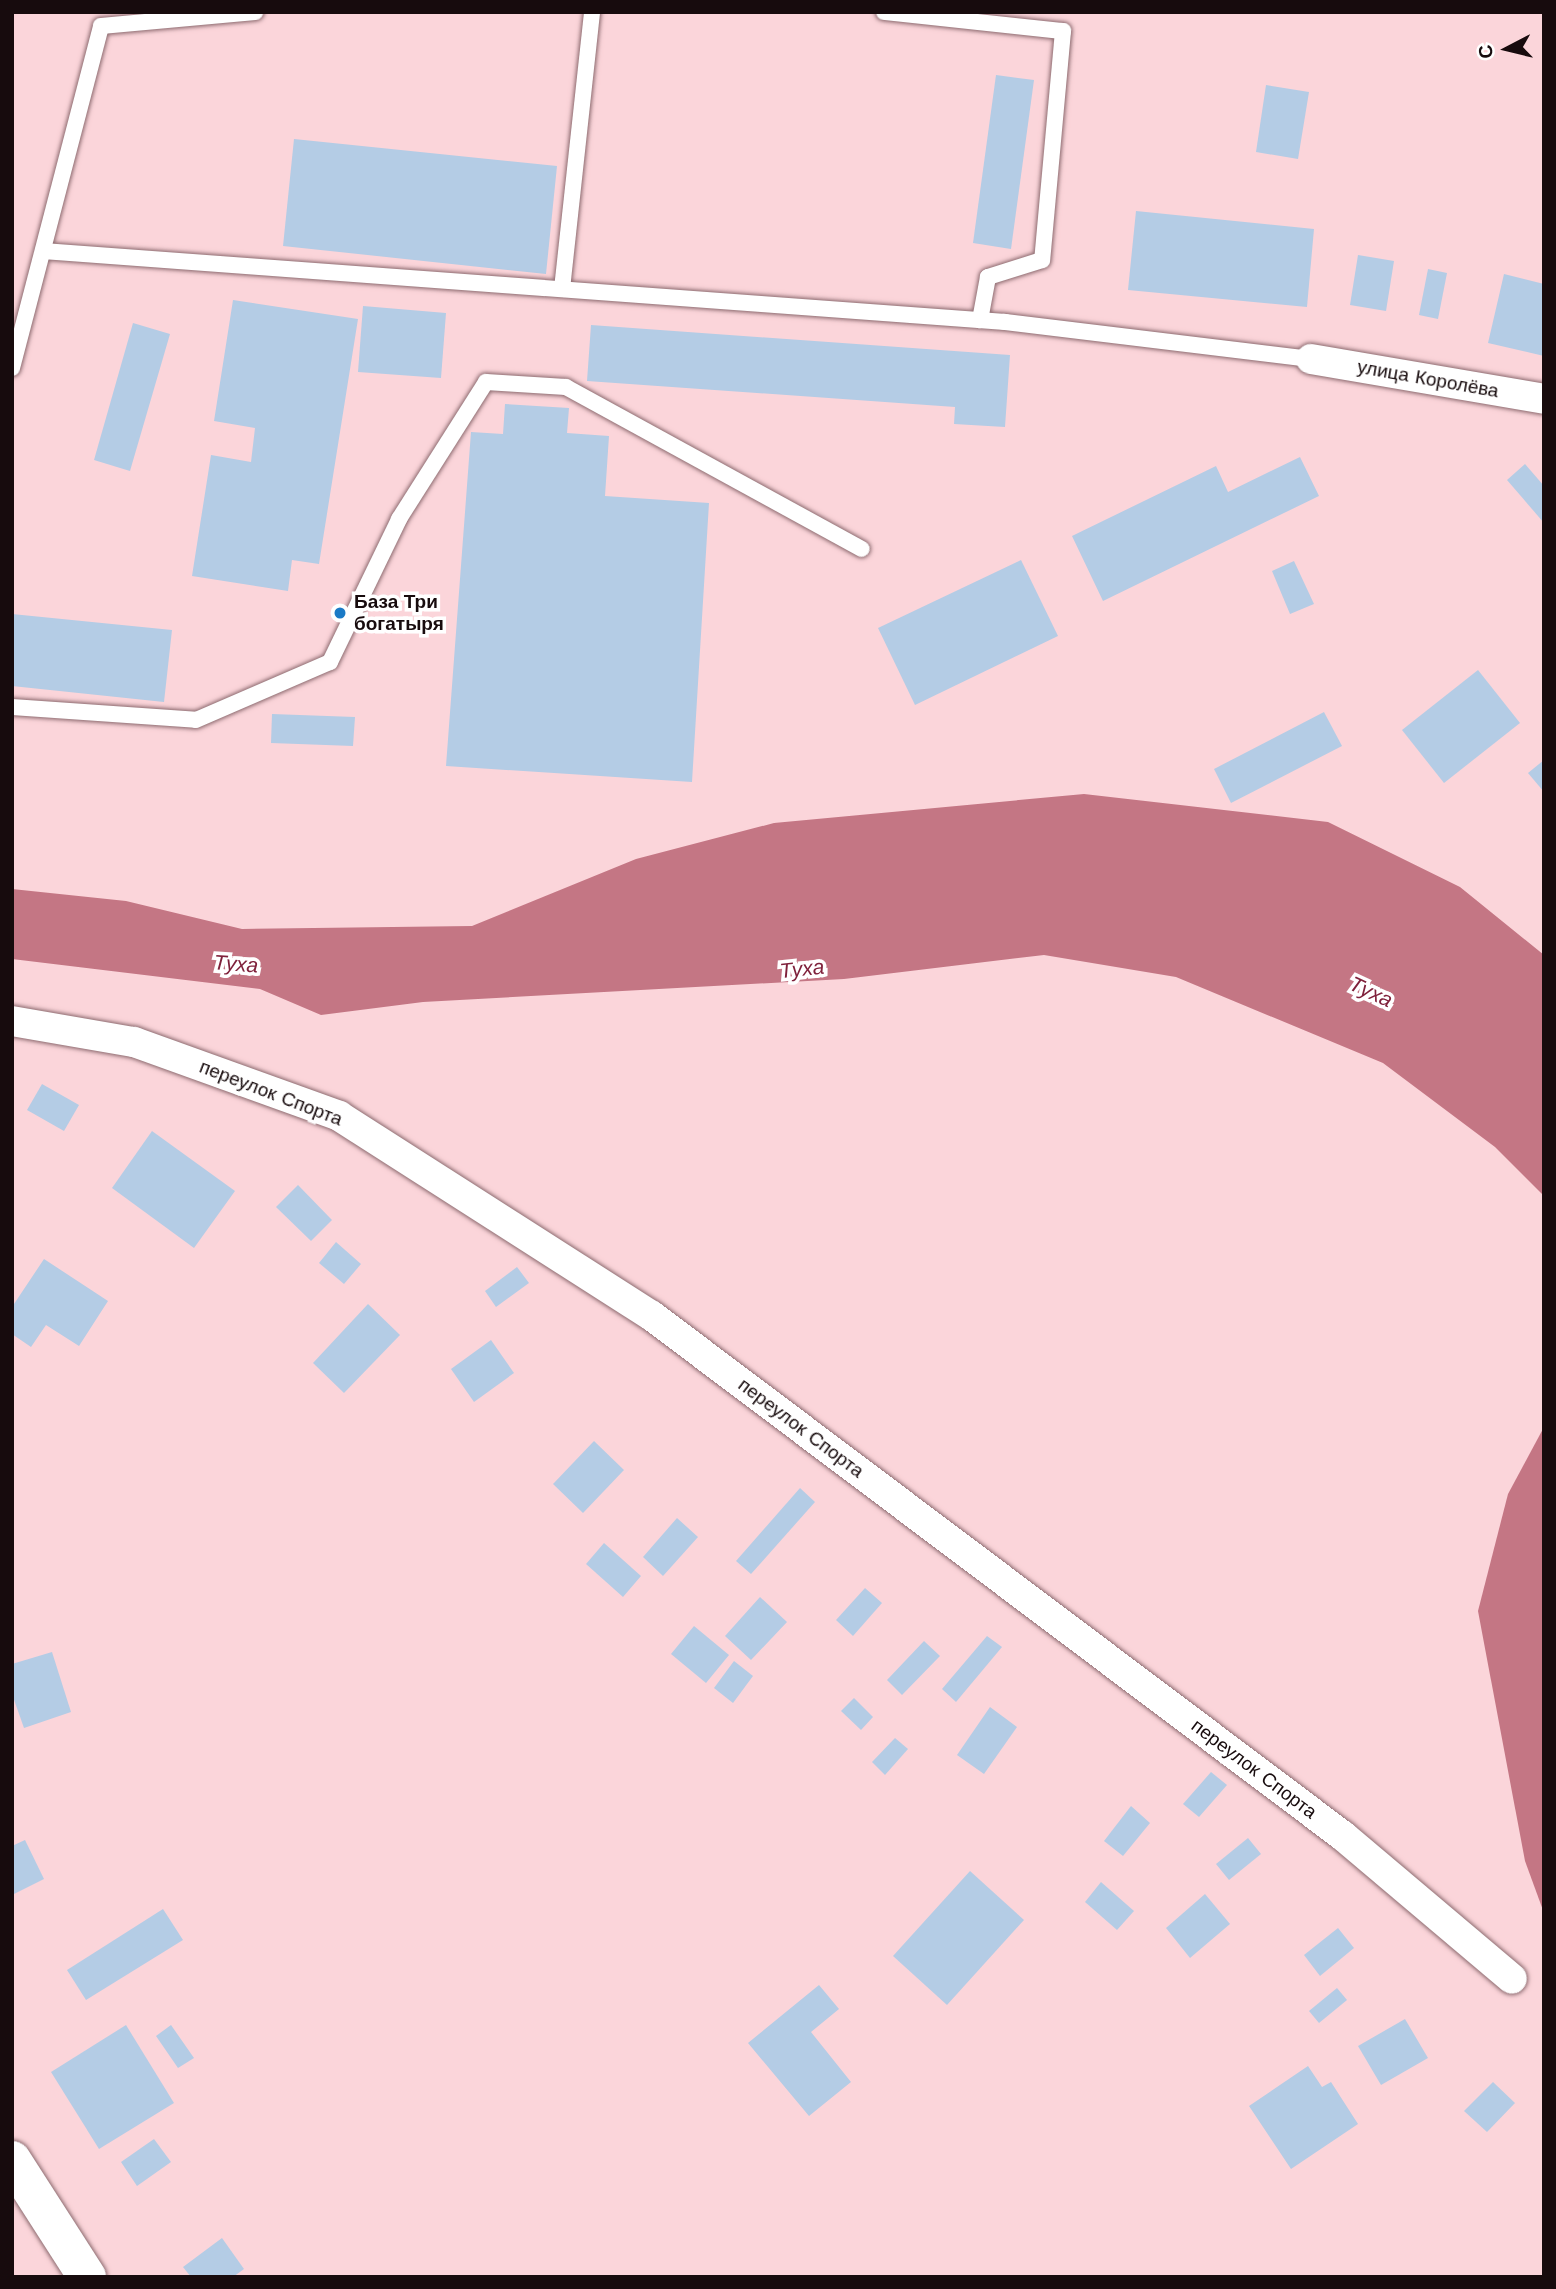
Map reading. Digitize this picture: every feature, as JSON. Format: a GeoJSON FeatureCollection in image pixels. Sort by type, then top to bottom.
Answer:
{"type":"FeatureCollection","features":[{"type":"Feature","properties":{"kind":"street","name":"улица Королёва"},"geometry":{"type":"LineString","coordinates":[[1311,359],[1544,399]]}},
{"type":"Feature","properties":{"kind":"street","name":"переулок Спорта"},"geometry":{"type":"LineString","coordinates":[[12,1021],[134,1042],[339,1116],[652,1316],[1343,1836],[1511,1979]]}},
{"type":"Feature","properties":{"kind":"street"},"geometry":{"type":"LineString","coordinates":[[12,2160],[87,2277]]}},
{"type":"Feature","properties":{"kind":"lane"},"geometry":{"type":"LineString","coordinates":[[12,368],[100,26],[255,12]]}},
{"type":"Feature","properties":{"kind":"lane"},"geometry":{"type":"LineString","coordinates":[[562,289],[592,12]]}},
{"type":"Feature","properties":{"kind":"lane"},"geometry":{"type":"LineString","coordinates":[[884,12],[1063,31],[1042,260],[988,277],[980,320]]}},
{"type":"Feature","properties":{"kind":"lane"},"geometry":{"type":"LineString","coordinates":[[43,251],[980,320],[1311,359]]}},
{"type":"Feature","properties":{"kind":"lane"},"geometry":{"type":"LineString","coordinates":[[12,707],[196,720],[330,662],[399,519],[486,382],[566,387],[862,549]]}},
{"type":"Feature","properties":{"kind":"water","name":"Туха"},"geometry":{"type":"Polygon","coordinates":[[[1084,794],[1328,822],[1460,887],[1544,955],[1544,1196],[1495,1147],[1383,1063],[1176,977],[1044,955],[844,979],[423,1002],[321,1015],[260,989],[12,959],[12,889],[126,901],[242,929],[472,926],[636,859],[774,823],[1084,794]]]}},
{"type":"Feature","properties":{"kind":"water"},"geometry":{"type":"Polygon","coordinates":[[[1544,1427],[1544,1913],[1525,1861],[1478,1611],[1508,1494],[1544,1427]]]}},
{"type":"Feature","properties":{"kind":"building"},"geometry":{"type":"Polygon","coordinates":[[[996,75],[1034,80],[1011,249],[973,243],[996,75]]]}},
{"type":"Feature","properties":{"kind":"building"},"geometry":{"type":"Polygon","coordinates":[[[1266,85],[1309,92],[1298,159],[1256,152],[1266,85]]]}},
{"type":"Feature","properties":{"kind":"building"},"geometry":{"type":"Polygon","coordinates":[[[294,139],[557,166],[546,274],[283,246],[294,139]]]}},
{"type":"Feature","properties":{"kind":"building"},"geometry":{"type":"Polygon","coordinates":[[[1136,211],[1314,229],[1307,307],[1128,290],[1136,211]]]}},
{"type":"Feature","properties":{"kind":"building"},"geometry":{"type":"Polygon","coordinates":[[[1358,255],[1394,261],[1386,311],[1350,305],[1358,255]]]}},
{"type":"Feature","properties":{"kind":"building"},"geometry":{"type":"Polygon","coordinates":[[[1428,269],[1447,273],[1438,319],[1419,315],[1428,269]]]}},
{"type":"Feature","properties":{"kind":"building"},"geometry":{"type":"Polygon","coordinates":[[[1504,274],[1544,284],[1544,356],[1488,343],[1504,274]]]}},
{"type":"Feature","properties":{"kind":"building"},"geometry":{"type":"Polygon","coordinates":[[[233,300],[358,319],[319,564],[292,560],[288,591],[192,576],[211,455],[251,462],[255,428],[214,421],[233,300]]]}},
{"type":"Feature","properties":{"kind":"building"},"geometry":{"type":"Polygon","coordinates":[[[363,306],[446,313],[441,378],[358,372],[363,306]]]}},
{"type":"Feature","properties":{"kind":"building"},"geometry":{"type":"Polygon","coordinates":[[[133,323],[170,334],[130,471],[94,460],[133,323]]]}},
{"type":"Feature","properties":{"kind":"building"},"geometry":{"type":"Polygon","coordinates":[[[591,325],[1010,355],[1005,427],[954,424],[955,407],[587,381],[591,325]]]}},
{"type":"Feature","properties":{"kind":"building"},"geometry":{"type":"Polygon","coordinates":[[[505,404],[569,408],[567,433],[609,436],[605,496],[709,503],[692,782],[446,766],[471,432],[503,434],[505,404]]]}},
{"type":"Feature","properties":{"kind":"building"},"geometry":{"type":"Polygon","coordinates":[[[1300,457],[1319,496],[1103,601],[1072,536],[1216,466],[1228,492],[1300,457]]]}},
{"type":"Feature","properties":{"kind":"building"},"geometry":{"type":"Polygon","coordinates":[[[1525,464],[1544,486],[1544,523],[1507,480],[1525,464]]]}},
{"type":"Feature","properties":{"kind":"building"},"geometry":{"type":"Polygon","coordinates":[[[1021,560],[1058,636],[915,705],[878,628],[1021,560]]]}},
{"type":"Feature","properties":{"kind":"building"},"geometry":{"type":"Polygon","coordinates":[[[1294,561],[1314,604],[1290,614],[1272,571],[1294,561]]]}},
{"type":"Feature","properties":{"kind":"building"},"geometry":{"type":"Polygon","coordinates":[[[12,614],[172,630],[164,702],[12,686],[12,614]]]}},
{"type":"Feature","properties":{"kind":"building"},"geometry":{"type":"Polygon","coordinates":[[[1478,670],[1520,723],[1444,783],[1402,730],[1478,670]]]}},
{"type":"Feature","properties":{"kind":"building"},"geometry":{"type":"Polygon","coordinates":[[[1324,712],[1342,746],[1231,803],[1214,769],[1324,712]]]}},
{"type":"Feature","properties":{"kind":"building"},"geometry":{"type":"Polygon","coordinates":[[[272,714],[355,717],[353,746],[271,743],[272,714]]]}},
{"type":"Feature","properties":{"kind":"building"},"geometry":{"type":"Polygon","coordinates":[[[1544,760],[1544,792],[1528,773],[1544,760]]]}},
{"type":"Feature","properties":{"kind":"building"},"geometry":{"type":"Polygon","coordinates":[[[42,1084],[79,1105],[64,1131],[27,1110],[42,1084]]]}},
{"type":"Feature","properties":{"kind":"building"},"geometry":{"type":"Polygon","coordinates":[[[152,1131],[235,1191],[194,1248],[112,1188],[152,1131]]]}},
{"type":"Feature","properties":{"kind":"building"},"geometry":{"type":"Polygon","coordinates":[[[298,1185],[332,1220],[311,1241],[276,1207],[298,1185]]]}},
{"type":"Feature","properties":{"kind":"building"},"geometry":{"type":"Polygon","coordinates":[[[336,1242],[361,1264],[344,1284],[319,1263],[336,1242]]]}},
{"type":"Feature","properties":{"kind":"building"},"geometry":{"type":"Polygon","coordinates":[[[44,1259],[108,1301],[79,1346],[46,1325],[31,1347],[12,1334],[12,1307],[44,1259]]]}},
{"type":"Feature","properties":{"kind":"building"},"geometry":{"type":"Polygon","coordinates":[[[517,1267],[529,1283],[496,1307],[485,1291],[517,1267]]]}},
{"type":"Feature","properties":{"kind":"building"},"geometry":{"type":"Polygon","coordinates":[[[368,1304],[400,1335],[344,1393],[313,1363],[368,1304]]]}},
{"type":"Feature","properties":{"kind":"building"},"geometry":{"type":"Polygon","coordinates":[[[491,1340],[514,1373],[474,1402],[451,1369],[491,1340]]]}},
{"type":"Feature","properties":{"kind":"building"},"geometry":{"type":"Polygon","coordinates":[[[594,1441],[624,1470],[583,1513],[553,1484],[594,1441]]]}},
{"type":"Feature","properties":{"kind":"building"},"geometry":{"type":"Polygon","coordinates":[[[800,1488],[815,1502],[751,1574],[736,1561],[800,1488]]]}},
{"type":"Feature","properties":{"kind":"building"},"geometry":{"type":"Polygon","coordinates":[[[677,1518],[698,1537],[663,1576],[643,1557],[677,1518]]]}},
{"type":"Feature","properties":{"kind":"building"},"geometry":{"type":"Polygon","coordinates":[[[604,1543],[641,1576],[623,1597],[586,1564],[604,1543]]]}},
{"type":"Feature","properties":{"kind":"building"},"geometry":{"type":"Polygon","coordinates":[[[865,1588],[882,1603],[853,1636],[836,1620],[865,1588]]]}},
{"type":"Feature","properties":{"kind":"building"},"geometry":{"type":"Polygon","coordinates":[[[760,1597],[787,1622],[751,1660],[725,1636],[760,1597]]]}},
{"type":"Feature","properties":{"kind":"building"},"geometry":{"type":"Polygon","coordinates":[[[694,1626],[729,1655],[706,1683],[671,1654],[694,1626]]]}},
{"type":"Feature","properties":{"kind":"building"},"geometry":{"type":"Polygon","coordinates":[[[987,1636],[1002,1647],[956,1702],[942,1689],[987,1636]]]}},
{"type":"Feature","properties":{"kind":"building"},"geometry":{"type":"Polygon","coordinates":[[[924,1641],[940,1656],[902,1695],[887,1680],[924,1641]]]}},
{"type":"Feature","properties":{"kind":"building"},"geometry":{"type":"Polygon","coordinates":[[[52,1652],[71,1712],[24,1728],[12,1694],[12,1664],[52,1652]]]}},
{"type":"Feature","properties":{"kind":"building"},"geometry":{"type":"Polygon","coordinates":[[[734,1661],[753,1676],[733,1703],[714,1688],[734,1661]]]}},
{"type":"Feature","properties":{"kind":"building"},"geometry":{"type":"Polygon","coordinates":[[[854,1698],[873,1717],[861,1730],[841,1711],[854,1698]]]}},
{"type":"Feature","properties":{"kind":"building"},"geometry":{"type":"Polygon","coordinates":[[[990,1707],[1017,1727],[984,1774],[957,1755],[990,1707]]]}},
{"type":"Feature","properties":{"kind":"building"},"geometry":{"type":"Polygon","coordinates":[[[895,1738],[908,1749],[885,1775],[872,1762],[895,1738]]]}},
{"type":"Feature","properties":{"kind":"building"},"geometry":{"type":"Polygon","coordinates":[[[1211,1772],[1227,1785],[1199,1817],[1183,1804],[1211,1772]]]}},
{"type":"Feature","properties":{"kind":"building"},"geometry":{"type":"Polygon","coordinates":[[[1131,1806],[1150,1823],[1123,1856],[1104,1841],[1131,1806]]]}},
{"type":"Feature","properties":{"kind":"building"},"geometry":{"type":"Polygon","coordinates":[[[1248,1838],[1261,1854],[1229,1880],[1216,1864],[1248,1838]]]}},
{"type":"Feature","properties":{"kind":"building"},"geometry":{"type":"Polygon","coordinates":[[[25,1840],[44,1879],[12,1895],[12,1846],[25,1840]]]}},
{"type":"Feature","properties":{"kind":"building"},"geometry":{"type":"Polygon","coordinates":[[[970,1871],[1024,1920],[947,2005],[893,1956],[970,1871]]]}},
{"type":"Feature","properties":{"kind":"building"},"geometry":{"type":"Polygon","coordinates":[[[1101,1882],[1134,1911],[1117,1930],[1085,1902],[1101,1882]]]}},
{"type":"Feature","properties":{"kind":"building"},"geometry":{"type":"Polygon","coordinates":[[[1205,1894],[1230,1924],[1190,1958],[1166,1928],[1205,1894]]]}},
{"type":"Feature","properties":{"kind":"building"},"geometry":{"type":"Polygon","coordinates":[[[163,1909],[183,1940],[86,2000],[67,1970],[163,1909]]]}},
{"type":"Feature","properties":{"kind":"building"},"geometry":{"type":"Polygon","coordinates":[[[1338,1928],[1354,1948],[1320,1976],[1304,1955],[1338,1928]]]}},
{"type":"Feature","properties":{"kind":"building"},"geometry":{"type":"Polygon","coordinates":[[[819,1985],[839,2009],[811,2032],[851,2082],[809,2116],[748,2043],[819,1985]]]}},
{"type":"Feature","properties":{"kind":"building"},"geometry":{"type":"Polygon","coordinates":[[[1337,1988],[1347,2000],[1319,2023],[1309,2011],[1337,1988]]]}},
{"type":"Feature","properties":{"kind":"building"},"geometry":{"type":"Polygon","coordinates":[[[1405,2019],[1428,2058],[1381,2085],[1358,2046],[1405,2019]]]}},
{"type":"Feature","properties":{"kind":"building"},"geometry":{"type":"Polygon","coordinates":[[[126,2025],[174,2103],[99,2149],[51,2072],[126,2025]]]}},
{"type":"Feature","properties":{"kind":"building"},"geometry":{"type":"Polygon","coordinates":[[[171,2025],[194,2058],[178,2068],[156,2036],[171,2025]]]}},
{"type":"Feature","properties":{"kind":"building"},"geometry":{"type":"Polygon","coordinates":[[[1308,2066],[1322,2087],[1331,2082],[1358,2124],[1291,2169],[1249,2106],[1308,2066]]]}},
{"type":"Feature","properties":{"kind":"building"},"geometry":{"type":"Polygon","coordinates":[[[1493,2082],[1515,2103],[1487,2132],[1464,2111],[1493,2082]]]}},
{"type":"Feature","properties":{"kind":"building"},"geometry":{"type":"Polygon","coordinates":[[[154,2139],[171,2162],[137,2186],[121,2162],[154,2139]]]}},
{"type":"Feature","properties":{"kind":"building"},"geometry":{"type":"Polygon","coordinates":[[[222,2238],[244,2269],[233,2277],[191,2277],[183,2267],[222,2238]]]}},
{"type":"Feature","properties":{"kind":"place","name":"База Три богатыря"},"geometry":{"type":"Point","coordinates":[340,613]}}]}
